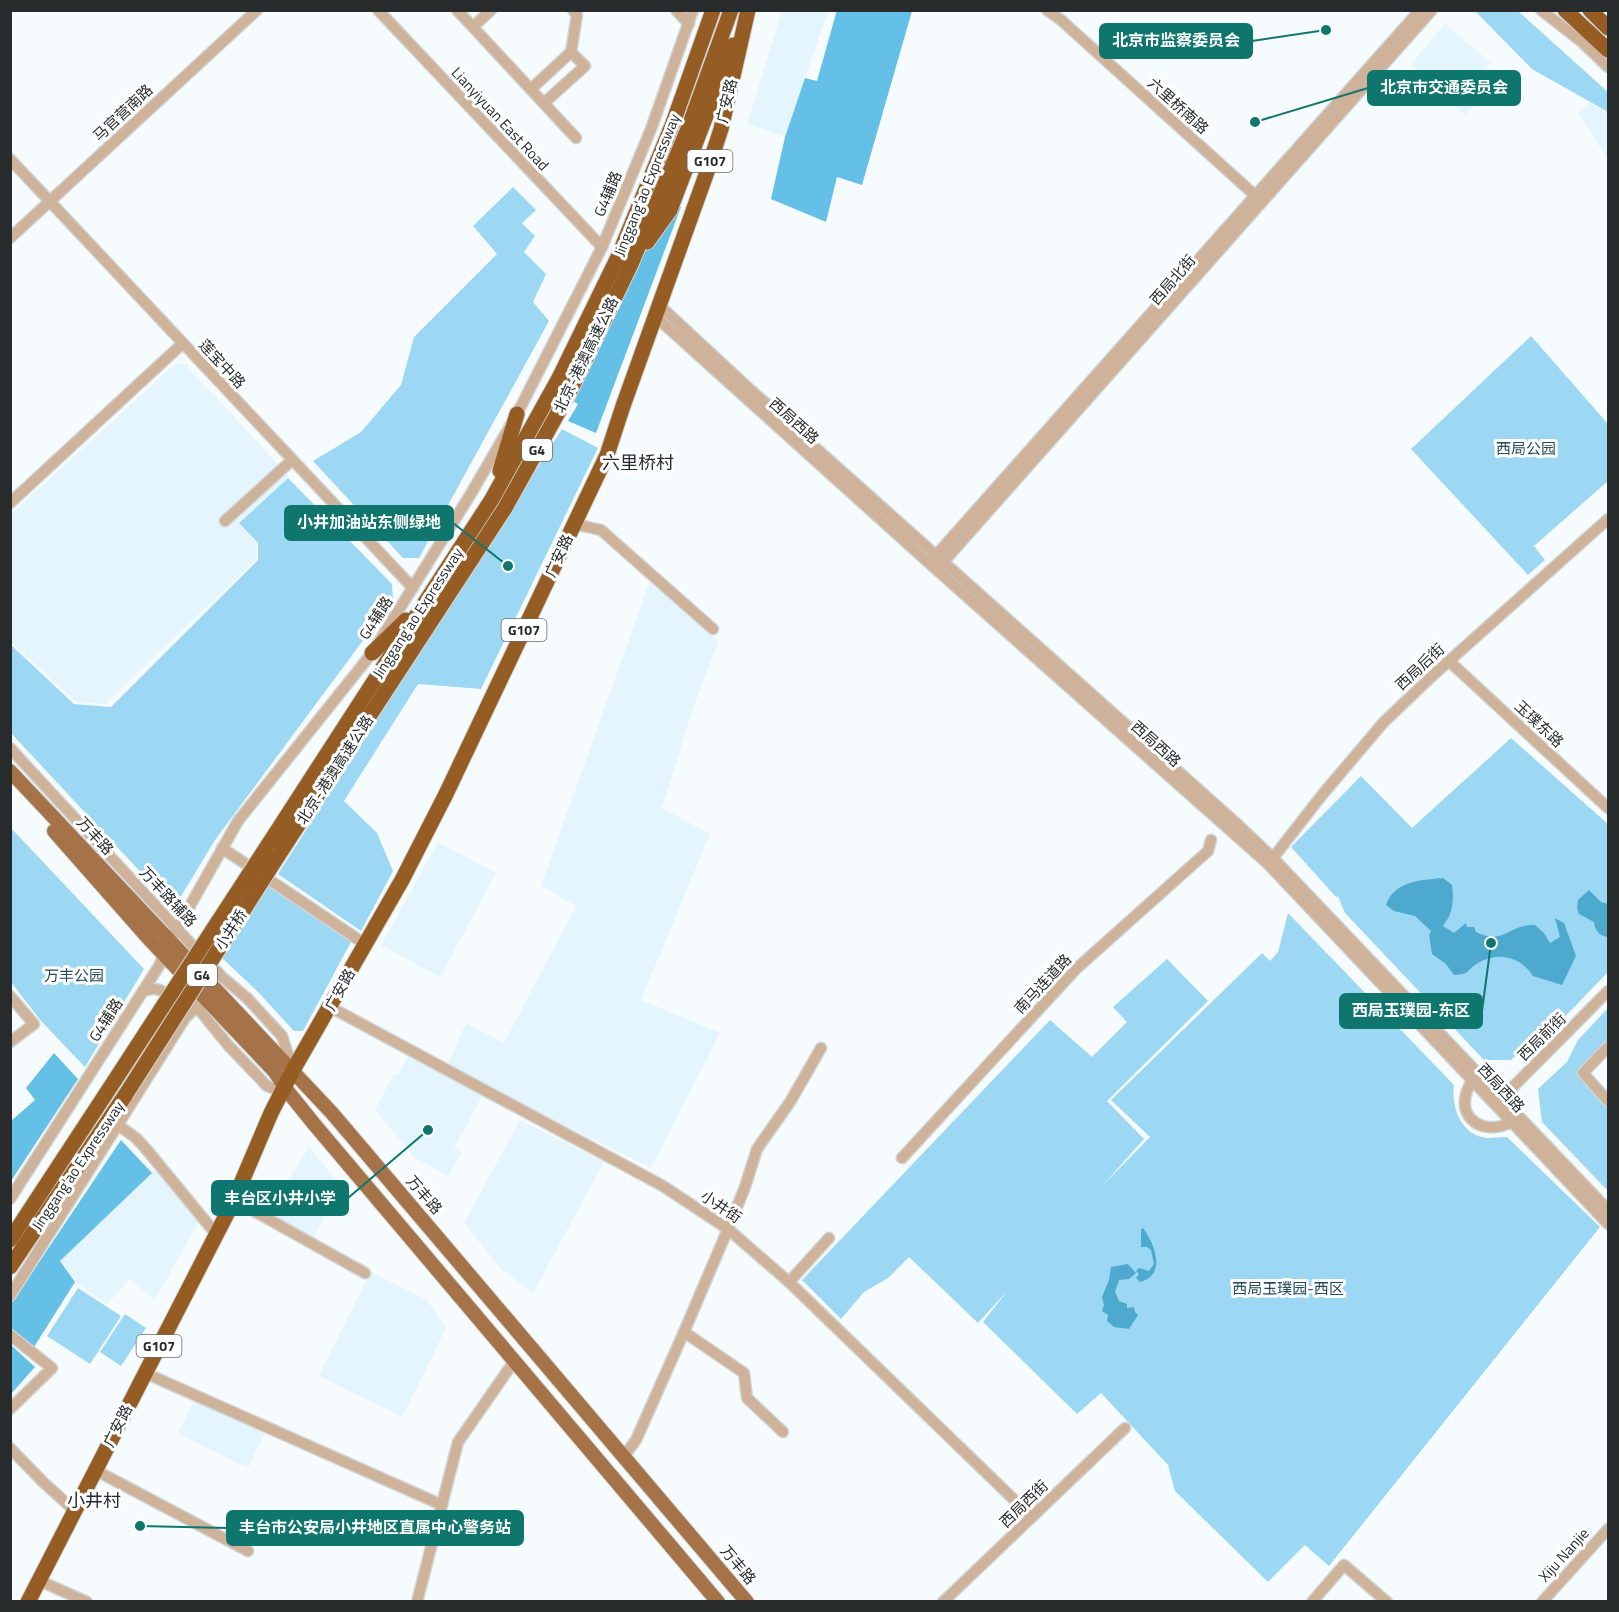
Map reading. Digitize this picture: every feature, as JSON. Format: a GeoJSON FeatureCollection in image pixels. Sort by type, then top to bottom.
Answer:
{"type":"FeatureCollection","features":[{"type":"Feature","properties":{"kind":"highway","name":"Jinggang'ao Expressway"},"geometry":{"type":"LineString","coordinates":[[273,851],[492,499],[558,378],[618,257],[673,123],[714,10]]}},
{"type":"Feature","properties":{"kind":"highway","name":"北京-港澳高速公路"},"geometry":{"type":"LineString","coordinates":[[273,851],[505,508],[570,391],[631,264],[688,129],[731,10]]}},
{"type":"Feature","properties":{"kind":"highway"},"geometry":{"type":"LineString","coordinates":[[1565,10],[1608,50]]}},
{"type":"Feature","properties":{"kind":"highway"},"geometry":{"type":"LineString","coordinates":[[1590,10],[1608,28]]}},
{"type":"Feature","properties":{"kind":"highway"},"geometry":{"type":"LineString","coordinates":[[631,264],[670,210],[727,57],[748,11]]}},
{"type":"Feature","properties":{"kind":"highway","name":"广安路"},"geometry":{"type":"LineString","coordinates":[[293,1070],[402,880],[446,794],[607,455],[720,129],[748,11]]}},
{"type":"Feature","properties":{"kind":"highway"},"geometry":{"type":"LineString","coordinates":[[492,499],[517,414]]}},
{"type":"Feature","properties":{"kind":"highway"},"geometry":{"type":"LineString","coordinates":[[372,653],[426,602]]}},
{"type":"Feature","properties":{"kind":"highway","name":"小井桥"},"geometry":{"type":"LineString","coordinates":[[115,1080],[273,851]]}},
{"type":"Feature","properties":{"kind":"highway","name":"小井桥"},"geometry":{"type":"LineString","coordinates":[[126,1094],[273,851]]}},
{"type":"Feature","properties":{"kind":"highway","name":"G107"},"geometry":{"type":"LineString","coordinates":[[285,1088],[293,1070]]}},
{"type":"Feature","properties":{"kind":"highway","name":"Jinggang'ao Expressway"},"geometry":{"type":"LineString","coordinates":[[10,1240],[115,1080]]}},
{"type":"Feature","properties":{"kind":"highway","name":"广安路"},"geometry":{"type":"LineString","coordinates":[[28,1602],[234,1200],[285,1088]]}},
{"type":"Feature","properties":{"kind":"highway","name":"Jinggang'ao Expressway"},"geometry":{"type":"LineString","coordinates":[[10,1267],[126,1094]]}},
{"type":"Feature","properties":{"kind":"main road","name":"万丰路"},"geometry":{"type":"LineString","coordinates":[[10,771],[174,935],[332,1113],[747,1602]]}},
{"type":"Feature","properties":{"kind":"main road","name":"万丰路"},"geometry":{"type":"LineString","coordinates":[[10,784],[67,844],[200,997],[275,1072],[314,1124],[718,1602]]}},
{"type":"Feature","properties":{"kind":"main road"},"geometry":{"type":"LineString","coordinates":[[314,1124],[317,1117],[324,1113],[332,1113]]}},
{"type":"Feature","properties":{"kind":"main road"},"geometry":{"type":"LineString","coordinates":[[515,1360],[533,1372],[570,1415],[577,1409],[579,1403]]}},
{"type":"Feature","properties":{"kind":"main road"},"geometry":{"type":"LineString","coordinates":[[602,1466],[604,1456],[609,1453],[616,1456],[648,1494],[671,1511]]}},
{"type":"Feature","properties":{"kind":"street","name":"马官营南路"},"geometry":{"type":"LineString","coordinates":[[10,238],[257,10]]}},
{"type":"Feature","properties":{"kind":"street","name":"Lianyiyuan East Road"},"geometry":{"type":"LineString","coordinates":[[378,10],[602,247]]}},
{"type":"Feature","properties":{"kind":"street"},"geometry":{"type":"LineString","coordinates":[[457,10],[576,138]]}},
{"type":"Feature","properties":{"kind":"street"},"geometry":{"type":"LineString","coordinates":[[473,27],[491,10]]}},
{"type":"Feature","properties":{"kind":"street"},"geometry":{"type":"LineString","coordinates":[[531,89],[572,52],[577,15],[573,10]]}},
{"type":"Feature","properties":{"kind":"street"},"geometry":{"type":"LineString","coordinates":[[676,10],[689,24]]}},
{"type":"Feature","properties":{"kind":"street","name":"G4辅路"},"geometry":{"type":"LineString","coordinates":[[10,1199],[143,991],[238,822],[372,653],[472,492],[517,414],[602,247],[651,129],[693,10]]}},
{"type":"Feature","properties":{"kind":"street","name":"六里桥南路"},"geometry":{"type":"LineString","coordinates":[[1047,10],[1061,20],[1259,199]]}},
{"type":"Feature","properties":{"kind":"street","name":"西局北街"},"geometry":{"type":"LineString","coordinates":[[1259,199],[1420,10]]}},
{"type":"Feature","properties":{"kind":"street","name":"西局北街"},"geometry":{"type":"LineString","coordinates":[[936,563],[1259,199],[1432,10]]}},
{"type":"Feature","properties":{"kind":"street"},"geometry":{"type":"LineString","coordinates":[[1541,10],[1582,42],[1608,68]]}},
{"type":"Feature","properties":{"kind":"street"},"geometry":{"type":"LineString","coordinates":[[544,103],[585,66],[572,52]]}},
{"type":"Feature","properties":{"kind":"street","name":"莲宝中路"},"geometry":{"type":"LineString","coordinates":[[10,159],[413,588]]}},
{"type":"Feature","properties":{"kind":"street","name":"西局西路"},"geometry":{"type":"LineString","coordinates":[[658,311],[1268,864],[1473,1080],[1499,1101],[1512,1122],[1608,1224]]}},
{"type":"Feature","properties":{"kind":"street"},"geometry":{"type":"LineString","coordinates":[[10,503],[182,344]]}},
{"type":"Feature","properties":{"kind":"street"},"geometry":{"type":"LineString","coordinates":[[225,521],[292,460]]}},
{"type":"Feature","properties":{"kind":"street","name":"西局后街"},"geometry":{"type":"LineString","coordinates":[[1273,858],[1322,795],[1383,723],[1608,519]]}},
{"type":"Feature","properties":{"kind":"street"},"geometry":{"type":"LineString","coordinates":[[574,524],[601,530],[712,629]]}},
{"type":"Feature","properties":{"kind":"street","name":"西局西路"},"geometry":{"type":"LineString","coordinates":[[936,563],[1235,822],[1273,858],[1499,1101],[1608,1210]]}},
{"type":"Feature","properties":{"kind":"street","name":"玉璞东路"},"geometry":{"type":"LineString","coordinates":[[1449,661],[1608,808]]}},
{"type":"Feature","properties":{"kind":"street","name":"万丰路辅路"},"geometry":{"type":"LineString","coordinates":[[10,748],[174,935]]}},
{"type":"Feature","properties":{"kind":"street","name":"南马连道路"},"geometry":{"type":"LineString","coordinates":[[902,1158],[1076,969],[1208,851],[1211,840]]}},
{"type":"Feature","properties":{"kind":"street"},"geometry":{"type":"LineString","coordinates":[[222,848],[365,944]]}},
{"type":"Feature","properties":{"kind":"street"},"geometry":{"type":"LineString","coordinates":[[143,991],[154,987],[164,991],[178,1004],[185,1017]]}},
{"type":"Feature","properties":{"kind":"street"},"geometry":{"type":"LineString","coordinates":[[10,996],[34,1024],[10,1042]]}},
{"type":"Feature","properties":{"kind":"street","name":"西局前街"},"geometry":{"type":"LineString","coordinates":[[1499,1101],[1607,996]]}},
{"type":"Feature","properties":{"kind":"street"},"geometry":{"type":"LineString","coordinates":[[10,1296],[185,1017],[200,997]]}},
{"type":"Feature","properties":{"kind":"street","name":"小井街"},"geometry":{"type":"LineString","coordinates":[[330,1007],[663,1186],[728,1229],[789,1282],[1032,1517]]}},
{"type":"Feature","properties":{"kind":"street"},"geometry":{"type":"LineString","coordinates":[[1608,1047],[1582,1073],[1608,1101]]}},
{"type":"Feature","properties":{"kind":"street"},"geometry":{"type":"LineString","coordinates":[[624,1456],[636,1440],[684,1332],[745,1187],[757,1149],[790,1102],[821,1048]]}},
{"type":"Feature","properties":{"kind":"street"},"geometry":{"type":"LineString","coordinates":[[1473,1080],[1466,1092],[1464,1105],[1470,1117],[1487,1128],[1501,1127],[1512,1122]]}},
{"type":"Feature","properties":{"kind":"street"},"geometry":{"type":"LineString","coordinates":[[118,1125],[136,1138],[147,1150],[216,1234]]}},
{"type":"Feature","properties":{"kind":"street"},"geometry":{"type":"LineString","coordinates":[[234,1200],[365,1273]]}},
{"type":"Feature","properties":{"kind":"street"},"geometry":{"type":"LineString","coordinates":[[789,1282],[829,1238]]}},
{"type":"Feature","properties":{"kind":"street"},"geometry":{"type":"LineString","coordinates":[[684,1332],[744,1373],[747,1398],[783,1432]]}},
{"type":"Feature","properties":{"kind":"street"},"geometry":{"type":"LineString","coordinates":[[10,1335],[52,1368],[10,1409]]}},
{"type":"Feature","properties":{"kind":"street"},"geometry":{"type":"LineString","coordinates":[[417,1602],[458,1442],[515,1360]]}},
{"type":"Feature","properties":{"kind":"street"},"geometry":{"type":"LineString","coordinates":[[145,1373],[442,1505]]}},
{"type":"Feature","properties":{"kind":"street","name":"西局西街"},"geometry":{"type":"LineString","coordinates":[[950,1599],[1125,1428]]}},
{"type":"Feature","properties":{"kind":"street"},"geometry":{"type":"LineString","coordinates":[[10,1448],[74,1510]]}},
{"type":"Feature","properties":{"kind":"street"},"geometry":{"type":"LineString","coordinates":[[95,1470],[248,1551]]}},
{"type":"Feature","properties":{"kind":"street","name":"Xiju Nanjie"},"geometry":{"type":"LineString","coordinates":[[1542,1602],[1608,1529]]}},
{"type":"Feature","properties":{"kind":"street"},"geometry":{"type":"LineString","coordinates":[[1312,1602],[1344,1565],[1387,1602]]}},
{"type":"Feature","properties":{"kind":"street"},"geometry":{"type":"LineString","coordinates":[[38,1580],[87,1602]]}},
{"type":"Feature","properties":{"kind":"shaded area"},"geometry":{"type":"Polygon","coordinates":[[[837,10],[912,11],[862,185],[837,177],[826,222],[771,199],[785,137],[805,78],[817,81],[837,10]]]}},
{"type":"Feature","properties":{"kind":"shaded area"},"geometry":{"type":"Polygon","coordinates":[[[782,11],[828,11],[785,137],[747,124],[782,11]]]}},
{"type":"Feature","properties":{"kind":"shaded area"},"geometry":{"type":"Polygon","coordinates":[[[1445,24],[1491,63],[1463,94],[1475,106],[1465,115],[1411,64],[1445,24]]]}},
{"type":"Feature","properties":{"kind":"shaded area"},"geometry":{"type":"Polygon","coordinates":[[[1590,103],[1608,113],[1608,160],[1578,112],[1590,103]]]}},
{"type":"Feature","properties":{"kind":"shaded area"},"geometry":{"type":"Polygon","coordinates":[[[675,207],[681,207],[596,433],[568,421],[578,404],[570,399],[611,323],[645,252],[675,207]]]}},
{"type":"Feature","properties":{"kind":"shaded area"},"geometry":{"type":"Polygon","coordinates":[[[176,363],[186,365],[289,476],[238,523],[257,543],[256,560],[105,704],[76,702],[11,642],[11,514],[176,363]]]}},
{"type":"Feature","properties":{"kind":"shaded area"},"geometry":{"type":"Polygon","coordinates":[[[651,578],[718,642],[692,711],[662,808],[710,834],[641,1000],[720,1033],[651,1168],[447,1067],[466,1023],[504,1043],[576,906],[541,886],[651,578]]]}},
{"type":"Feature","properties":{"kind":"shaded area"},"geometry":{"type":"Polygon","coordinates":[[[438,842],[496,873],[440,977],[381,945],[438,842]]]}},
{"type":"Feature","properties":{"kind":"shaded area"},"geometry":{"type":"Polygon","coordinates":[[[1443,878],[1452,885],[1453,897],[1451,912],[1443,926],[1454,933],[1466,923],[1467,927],[1474,927],[1476,932],[1493,937],[1535,925],[1550,943],[1560,937],[1555,918],[1564,923],[1576,956],[1562,985],[1533,976],[1516,960],[1501,957],[1486,959],[1474,965],[1466,973],[1454,975],[1446,964],[1432,954],[1429,935],[1431,931],[1415,916],[1394,911],[1386,905],[1395,891],[1402,886],[1417,881],[1443,878]]]}},
{"type":"Feature","properties":{"kind":"shaded area"},"geometry":{"type":"Polygon","coordinates":[[[1589,890],[1601,902],[1608,904],[1607,937],[1598,932],[1594,922],[1579,914],[1578,900],[1589,890]]]}},
{"type":"Feature","properties":{"kind":"shaded area"},"geometry":{"type":"Polygon","coordinates":[[[54,1053],[78,1079],[11,1181],[11,1121],[35,1100],[26,1088],[54,1053]]]}},
{"type":"Feature","properties":{"kind":"shaded area"},"geometry":{"type":"Polygon","coordinates":[[[408,1057],[483,1094],[454,1149],[461,1152],[448,1176],[410,1155],[411,1153],[375,1110],[393,1075],[398,1075],[408,1057]]]}},
{"type":"Feature","properties":{"kind":"shaded area"},"geometry":{"type":"Polygon","coordinates":[[[520,1120],[604,1162],[533,1293],[500,1268],[464,1223],[520,1120]]]}},
{"type":"Feature","properties":{"kind":"shaded area"},"geometry":{"type":"Polygon","coordinates":[[[121,1140],[152,1173],[60,1261],[75,1282],[34,1347],[11,1328],[11,1304],[121,1140]]]}},
{"type":"Feature","properties":{"kind":"shaded area"},"geometry":{"type":"Polygon","coordinates":[[[309,1147],[341,1186],[311,1241],[267,1215],[309,1147]]]}},
{"type":"Feature","properties":{"kind":"shaded area"},"geometry":{"type":"Polygon","coordinates":[[[156,1169],[199,1221],[155,1300],[130,1279],[107,1304],[75,1282],[60,1261],[156,1169]]]}},
{"type":"Feature","properties":{"kind":"shaded area"},"geometry":{"type":"Polygon","coordinates":[[[1143,1228],[1154,1250],[1156,1266],[1154,1273],[1140,1282],[1136,1278],[1139,1274],[1136,1271],[1139,1268],[1149,1271],[1154,1264],[1151,1250],[1141,1247],[1143,1228]]]}},
{"type":"Feature","properties":{"kind":"shaded area"},"geometry":{"type":"Polygon","coordinates":[[[1128,1264],[1136,1273],[1129,1279],[1119,1280],[1115,1292],[1119,1301],[1127,1304],[1127,1308],[1134,1307],[1138,1315],[1129,1329],[1114,1327],[1107,1321],[1108,1315],[1102,1311],[1104,1305],[1102,1297],[1109,1280],[1111,1267],[1128,1264]]]}},
{"type":"Feature","properties":{"kind":"shaded area"},"geometry":{"type":"Polygon","coordinates":[[[371,1272],[427,1300],[446,1328],[402,1417],[319,1376],[371,1272]]]}},
{"type":"Feature","properties":{"kind":"shaded area"},"geometry":{"type":"Polygon","coordinates":[[[11,1345],[35,1367],[11,1394],[11,1345]]]}},
{"type":"Feature","properties":{"kind":"shaded area"},"geometry":{"type":"Polygon","coordinates":[[[195,1399],[265,1432],[248,1468],[178,1434],[195,1399]]]}},
{"type":"Feature","properties":{"kind":"green space"},"geometry":{"type":"Polygon","coordinates":[[[1475,11],[1518,11],[1608,92],[1608,112],[1532,69],[1475,11]]]}},
{"type":"Feature","properties":{"kind":"green space"},"geometry":{"type":"Polygon","coordinates":[[[513,187],[536,210],[522,223],[535,236],[524,252],[546,274],[533,302],[549,321],[419,558],[403,558],[313,461],[361,432],[401,385],[414,337],[497,254],[473,226],[513,187]]]}},
{"type":"Feature","properties":{"kind":"green space","name":"西局公园"},"geometry":{"type":"Polygon","coordinates":[[[1531,336],[1608,424],[1608,481],[1534,546],[1545,560],[1528,575],[1411,449],[1531,336]]]}},
{"type":"Feature","properties":{"kind":"green space"},"geometry":{"type":"Polygon","coordinates":[[[562,429],[598,448],[481,689],[418,684],[344,801],[377,833],[393,871],[361,931],[278,874],[562,429]]]}},
{"type":"Feature","properties":{"kind":"green space"},"geometry":{"type":"Polygon","coordinates":[[[288,478],[392,584],[393,600],[215,840],[174,908],[11,733],[11,645],[74,704],[111,707],[258,560],[258,543],[239,523],[288,478]]]}},
{"type":"Feature","properties":{"kind":"green space"},"geometry":{"type":"Polygon","coordinates":[[[1511,738],[1608,824],[1608,972],[1554,1028],[1542,1032],[1511,1060],[1484,1060],[1345,913],[1338,896],[1336,897],[1291,847],[1361,776],[1412,828],[1511,738]]]}},
{"type":"Feature","properties":{"kind":"green space","name":"万丰公园"},"geometry":{"type":"Polygon","coordinates":[[[10,827],[144,969],[85,1067],[41,1021],[11,982],[10,827]]]}},
{"type":"Feature","properties":{"kind":"green space"},"geometry":{"type":"Polygon","coordinates":[[[269,886],[351,942],[303,1031],[294,1031],[222,958],[269,886]]]}},
{"type":"Feature","properties":{"kind":"green space","name":"西局玉璞园-西区"},"geometry":{"type":"Polygon","coordinates":[[[1288,913],[1454,1085],[1456,1111],[1465,1126],[1479,1136],[1507,1137],[1600,1227],[1329,1566],[1305,1545],[1268,1582],[1175,1491],[1168,1465],[1101,1393],[1077,1414],[983,1322],[1007,1291],[978,1323],[909,1257],[888,1278],[864,1292],[841,1319],[802,1280],[1050,1020],[1092,1057],[1127,1022],[1113,1007],[1167,959],[1208,1001],[1107,1101],[1144,1139],[1102,1186],[1150,1137],[1111,1100],[1262,953],[1270,961],[1278,952],[1288,913]]]}},
{"type":"Feature","properties":{"kind":"green space"},"geometry":{"type":"Polygon","coordinates":[[[1608,1008],[1608,1043],[1578,1073],[1608,1107],[1608,1191],[1542,1122],[1538,1089],[1567,1062],[1578,1040],[1608,1008]]]}},
{"type":"Feature","properties":{"kind":"green space"},"geometry":{"type":"Polygon","coordinates":[[[78,1288],[121,1316],[90,1364],[47,1336],[78,1288]]]}},
{"type":"Feature","properties":{"kind":"green space"},"geometry":{"type":"Polygon","coordinates":[[[125,1314],[146,1328],[121,1366],[100,1352],[125,1314]]]}},
{"type":"Feature","properties":{"kind":"place","name":"北京市监察委员会"},"geometry":{"type":"Point","coordinates":[1326,30]}},
{"type":"Feature","properties":{"kind":"place","name":"北京市交通委员会"},"geometry":{"type":"Point","coordinates":[1255,122]}},
{"type":"Feature","properties":{"kind":"place","name":"小井加油站东侧绿地"},"geometry":{"type":"Point","coordinates":[508,566]}},
{"type":"Feature","properties":{"kind":"place","name":"西局玉璞园-东区"},"geometry":{"type":"Point","coordinates":[1491,943]}},
{"type":"Feature","properties":{"kind":"place","name":"丰台区小井小学"},"geometry":{"type":"Point","coordinates":[428,1130]}},
{"type":"Feature","properties":{"kind":"place","name":"丰台市公安局小井地区直属中心警务站"},"geometry":{"type":"Point","coordinates":[140,1526]}},
{"type":"Feature","properties":{"kind":"district","name":"六里桥村"},"geometry":{"type":"Point","coordinates":[638,463]}},
{"type":"Feature","properties":{"kind":"district","name":"小井村"},"geometry":{"type":"Point","coordinates":[94,1501]}}]}
